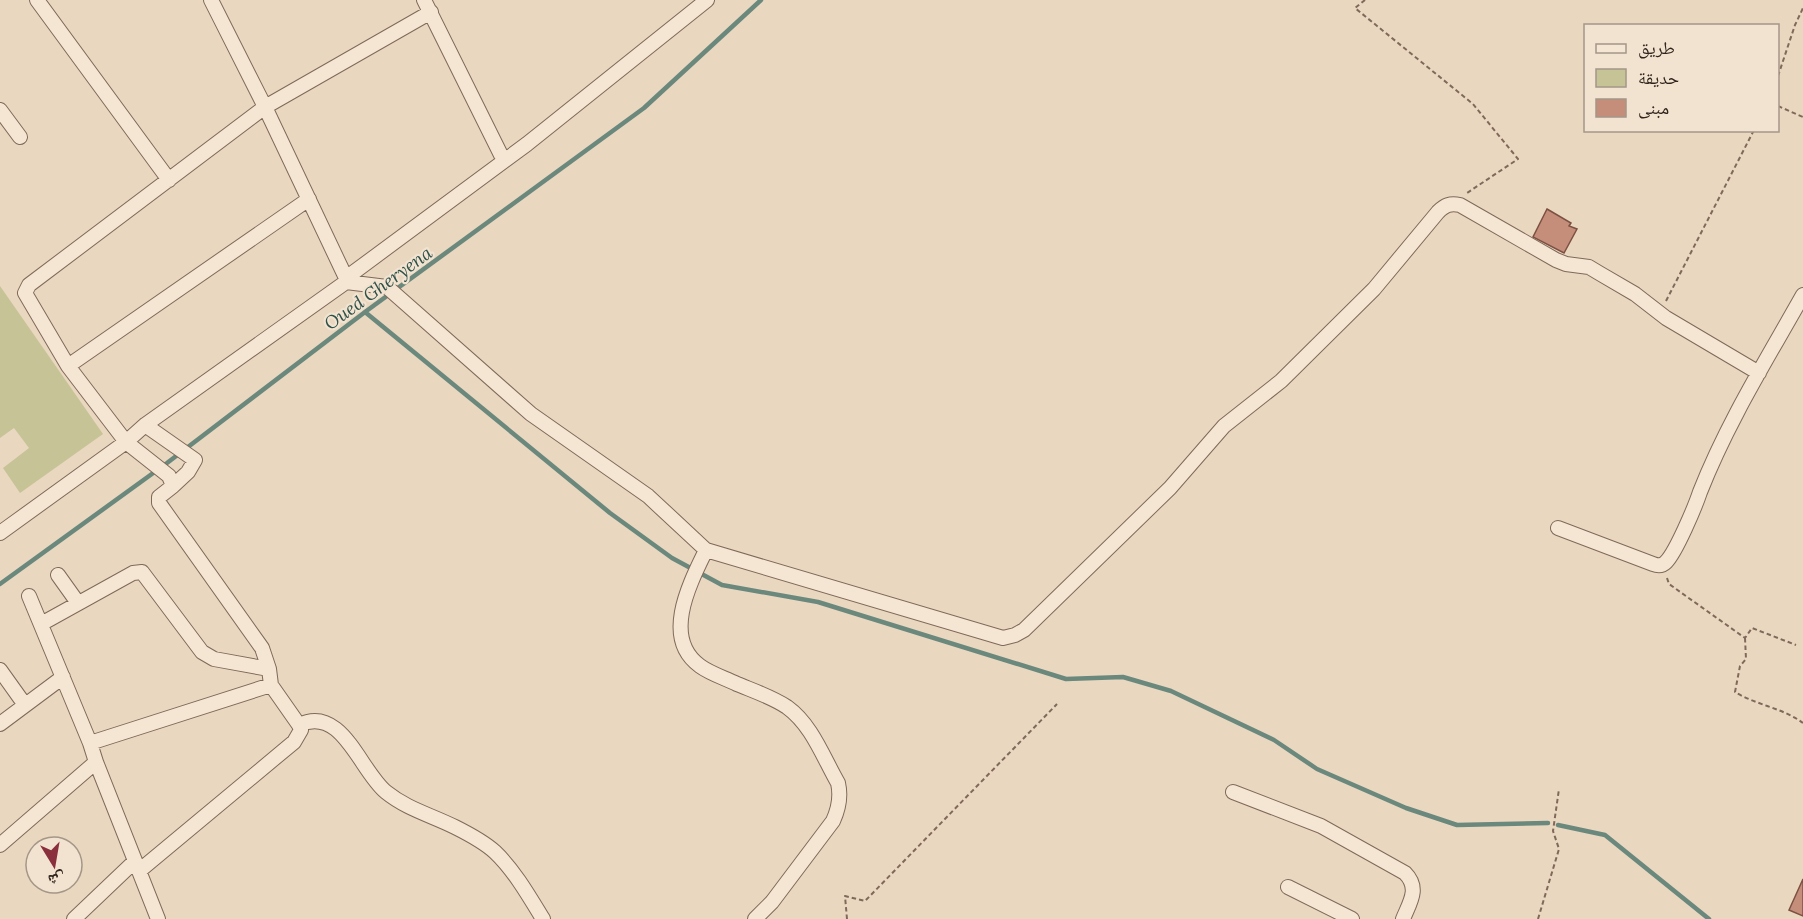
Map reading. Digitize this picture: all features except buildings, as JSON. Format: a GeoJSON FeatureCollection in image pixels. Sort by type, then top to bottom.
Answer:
{"type":"FeatureCollection","features":[{"type":"Feature","properties":{"kind":"street"},"geometry":{"type":"LineString","coordinates":[[37,0],[169,180]]}},
{"type":"Feature","properties":{"kind":"street"},"geometry":{"type":"LineString","coordinates":[[211,0],[265,107],[346,280]]}},
{"type":"Feature","properties":{"kind":"street"},"geometry":{"type":"LineString","coordinates":[[0,533],[346,280],[527,144],[707,0]]}},
{"type":"Feature","properties":{"kind":"street"},"geometry":{"type":"LineString","coordinates":[[171,481],[126,442],[68,366],[25,292],[29,285],[265,107],[428,6],[501,155]]}},
{"type":"Feature","properties":{"kind":"street"},"geometry":{"type":"LineString","coordinates":[[0,110],[20,137]]}},
{"type":"Feature","properties":{"kind":"street"},"geometry":{"type":"LineString","coordinates":[[68,366],[309,199]]}},
{"type":"Feature","properties":{"kind":"street"},"geometry":{"type":"LineString","coordinates":[[346,280],[387,287],[531,414],[648,496],[706,550],[1003,638],[1024,630],[1170,488],[1224,426],[1281,381],[1374,289],[1438,212],[1453,203],[1467,208],[1518,240],[1556,260],[1566,264],[1589,267],[1635,294],[1666,318],[1759,373]]}},
{"type":"Feature","properties":{"kind":"street"},"geometry":{"type":"LineString","coordinates":[[1558,528],[1653,564],[1662,565],[1668,559],[1685,527],[1713,461],[1803,295]]}},
{"type":"Feature","properties":{"kind":"street"},"geometry":{"type":"LineString","coordinates":[[74,919],[137,866],[294,742],[301,730],[271,685],[270,669],[262,648],[159,503],[159,497],[171,481],[188,472],[195,460],[145,425]]}},
{"type":"Feature","properties":{"kind":"street"},"geometry":{"type":"LineString","coordinates":[[706,550],[695,573],[680,623],[681,639],[688,654],[693,661],[708,671],[776,700],[796,715],[810,732],[838,783],[839,790],[839,806],[833,821],[772,902],[755,919]]}},
{"type":"Feature","properties":{"kind":"street"},"geometry":{"type":"LineString","coordinates":[[41,624],[133,573],[142,572],[202,652],[214,659],[270,669]]}},
{"type":"Feature","properties":{"kind":"street"},"geometry":{"type":"LineString","coordinates":[[58,575],[78,603]]}},
{"type":"Feature","properties":{"kind":"street"},"geometry":{"type":"LineString","coordinates":[[29,596],[90,743],[158,919]]}},
{"type":"Feature","properties":{"kind":"street"},"geometry":{"type":"LineString","coordinates":[[0,670],[25,705]]}},
{"type":"Feature","properties":{"kind":"street"},"geometry":{"type":"LineString","coordinates":[[0,724],[63,677]]}},
{"type":"Feature","properties":{"kind":"street"},"geometry":{"type":"LineString","coordinates":[[90,743],[271,685]]}},
{"type":"Feature","properties":{"kind":"street"},"geometry":{"type":"LineString","coordinates":[[299,725],[312,720],[328,723],[346,739],[382,789],[395,799],[470,835],[495,852],[526,890],[543,919]]}},
{"type":"Feature","properties":{"kind":"street"},"geometry":{"type":"LineString","coordinates":[[2,840],[96,762]]}},
{"type":"Feature","properties":{"kind":"street"},"geometry":{"type":"LineString","coordinates":[[1233,792],[1321,826],[1405,873],[1411,879],[1414,892],[1403,919]]}},
{"type":"Feature","properties":{"kind":"street"},"geometry":{"type":"LineString","coordinates":[[1287,887],[1352,919]]}},
{"type":"Feature","properties":{"kind":"path"},"geometry":{"type":"LineString","coordinates":[[1365,0],[1355,8],[1473,104],[1518,159],[1453,203]]}},
{"type":"Feature","properties":{"kind":"path"},"geometry":{"type":"LineString","coordinates":[[1779,73],[1803,8]]}},
{"type":"Feature","properties":{"kind":"path"},"geometry":{"type":"LineString","coordinates":[[1779,106],[1803,117]]}},
{"type":"Feature","properties":{"kind":"path"},"geometry":{"type":"LineString","coordinates":[[1658,311],[1666,301],[1753,132]]}},
{"type":"Feature","properties":{"kind":"path"},"geometry":{"type":"LineString","coordinates":[[1662,565],[1669,584],[1746,638]]}},
{"type":"Feature","properties":{"kind":"path"},"geometry":{"type":"LineString","coordinates":[[1796,645],[1752,628],[1746,638],[1746,659],[1740,666],[1735,692],[1746,699],[1781,711],[1803,723]]}},
{"type":"Feature","properties":{"kind":"path"},"geometry":{"type":"LineString","coordinates":[[847,919],[845,896],[865,901],[1057,704]]}},
{"type":"Feature","properties":{"kind":"path"},"geometry":{"type":"LineString","coordinates":[[1538,919],[1559,849],[1553,831],[1559,789]]}},
{"type":"Feature","properties":{"kind":"green space"},"geometry":{"type":"Polygon","coordinates":[[[0,286],[103,434],[20,493],[3,468],[29,448],[14,428],[0,438],[0,286]]]}},
{"type":"Feature","properties":{"kind":"waterway","name":"Oued Gheryena"},"geometry":{"type":"LineString","coordinates":[[0,584],[167,463],[365,312],[644,108],[761,0]]}},
{"type":"Feature","properties":{"kind":"waterway"},"geometry":{"type":"LineString","coordinates":[[365,312],[610,513],[672,558],[722,585],[818,602],[1066,679],[1123,677],[1171,691],[1274,740],[1317,769],[1406,808],[1457,825],[1548,823]]}},
{"type":"Feature","properties":{"kind":"waterway"},"geometry":{"type":"LineString","coordinates":[[1558,825],[1605,835],[1709,919]]}}]}
